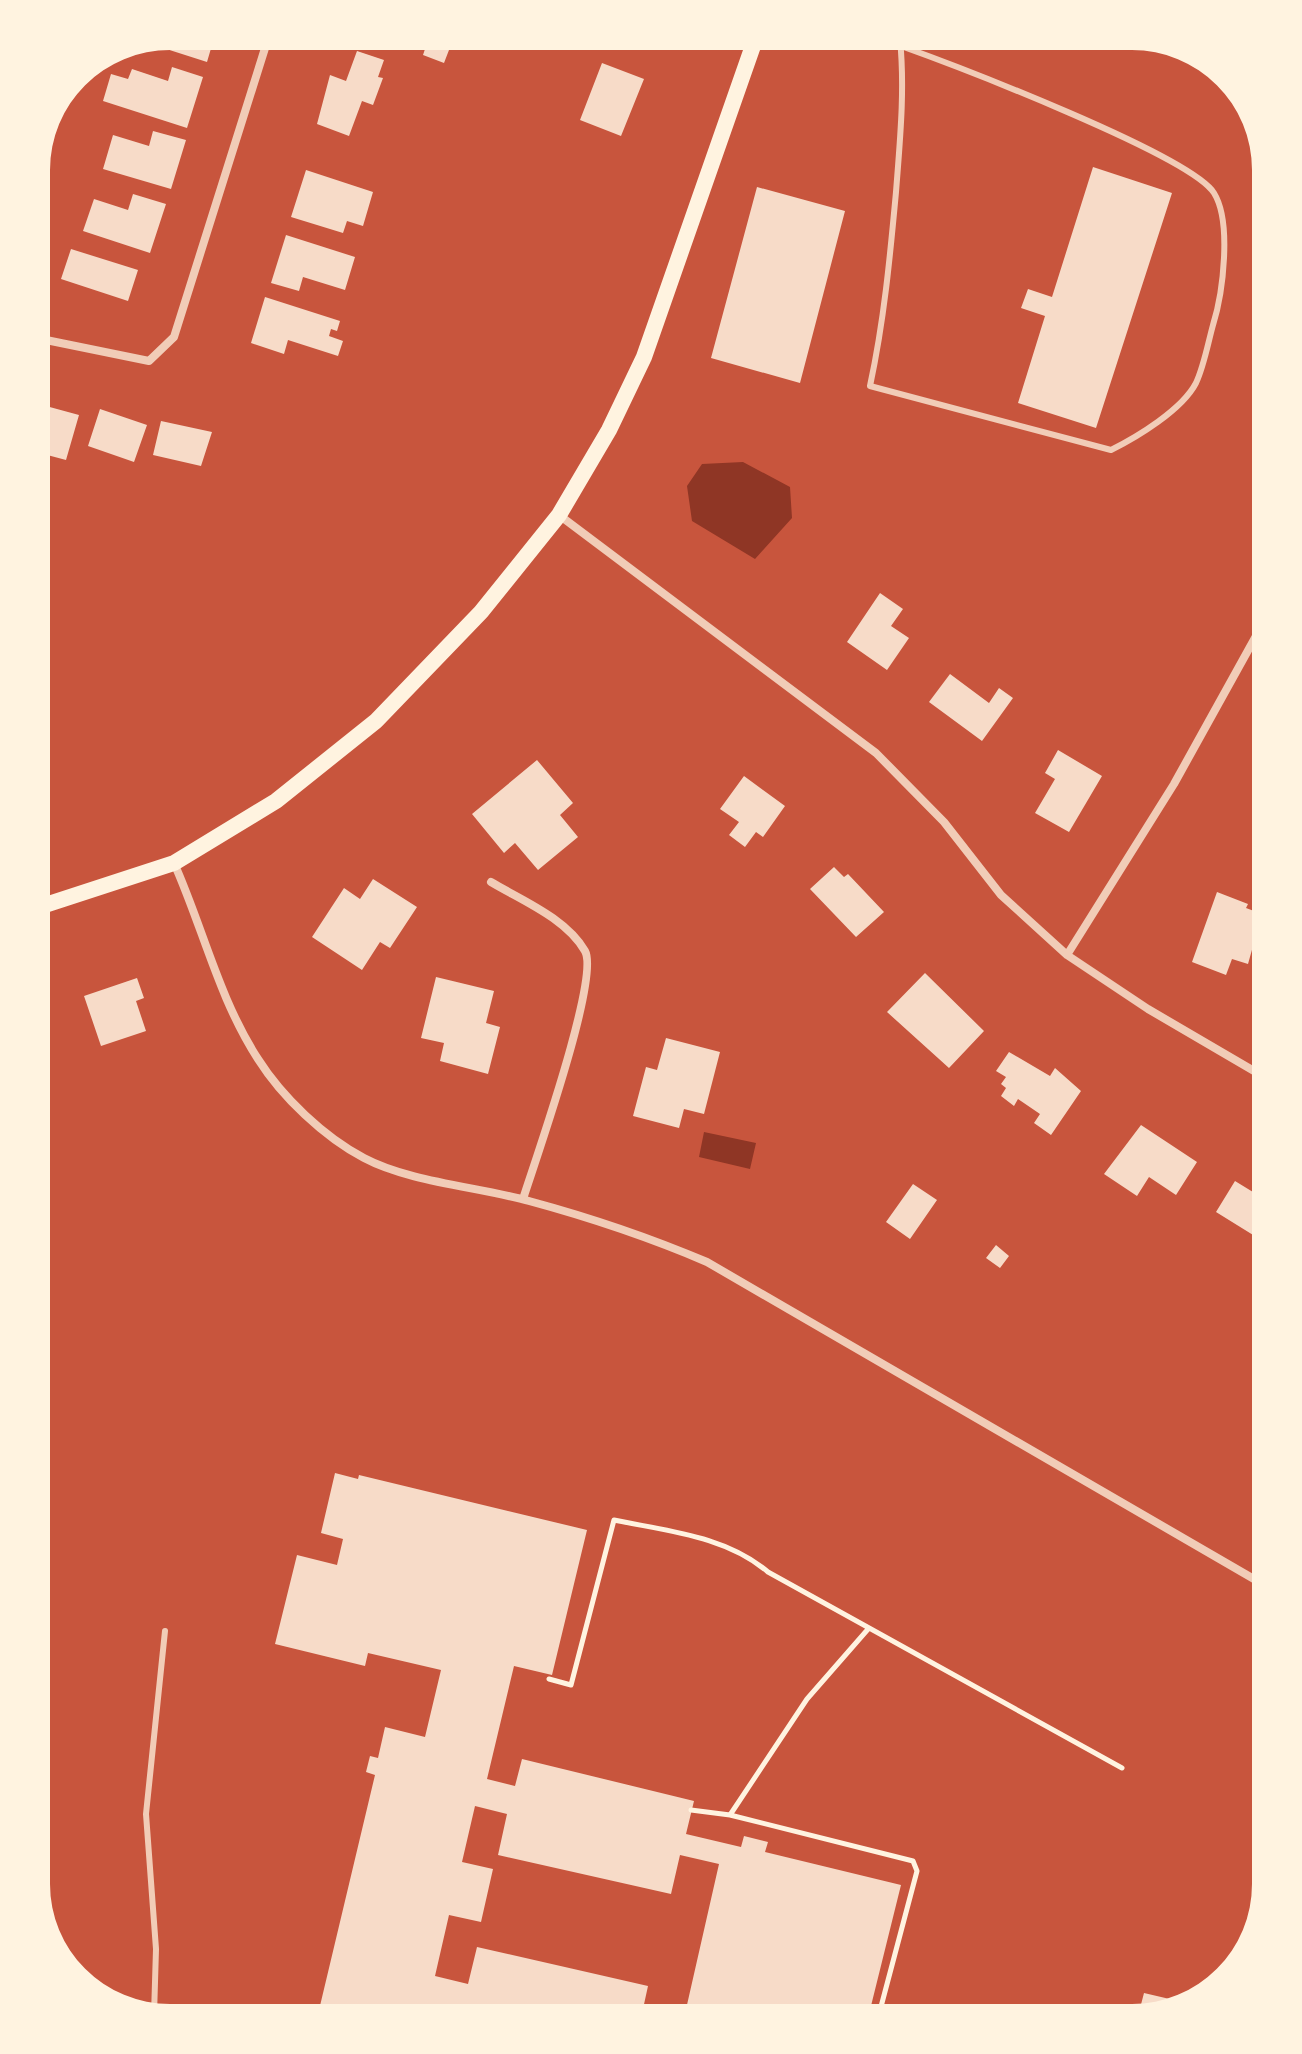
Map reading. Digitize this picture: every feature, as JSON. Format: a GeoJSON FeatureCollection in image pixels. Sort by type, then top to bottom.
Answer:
{"type":"FeatureCollection","features":[{"type":"Feature","properties":{"kind":"main road"},"geometry":{"type":"LineString","coordinates":[[50,903],[174,863],[276,801],[376,721],[481,612],[559,515],[609,430],[644,357],[751,50]]}},
{"type":"Feature","properties":{"kind":"street"},"geometry":{"type":"LineString","coordinates":[[50,341],[149,361],[174,337],[264,50]]}},
{"type":"Feature","properties":{"kind":"street"},"geometry":{"type":"LineString","coordinates":[[559,515],[876,753],[944,822],[1001,895],[1067,955],[1148,1009],[1252,1070]]}},
{"type":"Feature","properties":{"kind":"street"},"geometry":{"type":"LineString","coordinates":[[1067,955],[1174,784],[1252,643]]}},
{"type":"Feature","properties":{"kind":"street"},"geometry":{"type":"LineString","coordinates":[[174,863],[235,1019],[258,1061],[292,1100],[331,1136],[366,1159],[437,1181],[523,1199],[621,1226],[707,1262],[1252,1578]]}},
{"type":"Feature","properties":{"kind":"street"},"geometry":{"type":"LineString","coordinates":[[491,882],[561,926],[584,950],[589,964],[572,1042],[523,1199]]}},
{"type":"Feature","properties":{"kind":"lane"},"geometry":{"type":"LineString","coordinates":[[901,50],[904,76],[885,317],[870,386],[1111,450],[1149,431],[1195,385],[1218,309],[1225,230],[1214,193],[1180,163],[919,50]]}},
{"type":"Feature","properties":{"kind":"lane"},"geometry":{"type":"LineString","coordinates":[[154,2003],[156,1949],[146,1814],[165,1631]]}},
{"type":"Feature","properties":{"kind":"path"},"geometry":{"type":"LineString","coordinates":[[549,1679],[571,1685],[614,1520],[707,1540],[747,1554],[768,1572],[1122,1768]]}},
{"type":"Feature","properties":{"kind":"path"},"geometry":{"type":"LineString","coordinates":[[730,1815],[807,1699],[869,1628]]}},
{"type":"Feature","properties":{"kind":"path"},"geometry":{"type":"LineString","coordinates":[[691,1810],[730,1815],[909,1859],[916,1865],[881,2004]]}},
{"type":"Feature","properties":{"kind":"shaded area"},"geometry":{"type":"Polygon","coordinates":[[[743,462],[790,487],[792,518],[755,559],[692,521],[687,486],[702,464],[743,462]]]}},
{"type":"Feature","properties":{"kind":"shaded area"},"geometry":{"type":"Polygon","coordinates":[[[704,1132],[756,1143],[750,1169],[699,1157],[704,1132]]]}},
{"type":"Feature","properties":{"kind":"building"},"geometry":{"type":"Polygon","coordinates":[[[170,50],[211,50],[207,62],[170,50]]]}},
{"type":"Feature","properties":{"kind":"building"},"geometry":{"type":"Polygon","coordinates":[[[425,50],[449,50],[444,63],[423,55],[425,50]]]}},
{"type":"Feature","properties":{"kind":"building"},"geometry":{"type":"Polygon","coordinates":[[[357,51],[384,60],[378,77],[383,78],[373,105],[362,101],[349,136],[317,124],[330,75],[346,81],[357,51]]]}},
{"type":"Feature","properties":{"kind":"building"},"geometry":{"type":"Polygon","coordinates":[[[602,63],[644,79],[621,136],[580,120],[602,63]]]}},
{"type":"Feature","properties":{"kind":"building"},"geometry":{"type":"Polygon","coordinates":[[[172,67],[203,77],[187,128],[103,101],[111,74],[128,79],[132,69],[168,81],[172,67]]]}},
{"type":"Feature","properties":{"kind":"building"},"geometry":{"type":"Polygon","coordinates":[[[153,131],[186,140],[171,189],[103,169],[113,135],[149,146],[153,131]]]}},
{"type":"Feature","properties":{"kind":"building"},"geometry":{"type":"Polygon","coordinates":[[[1093,167],[1172,193],[1096,428],[1018,403],[1045,316],[1021,308],[1028,289],[1052,297],[1093,167]]]}},
{"type":"Feature","properties":{"kind":"building"},"geometry":{"type":"Polygon","coordinates":[[[306,170],[373,192],[363,226],[347,221],[343,233],[291,217],[306,170]]]}},
{"type":"Feature","properties":{"kind":"building"},"geometry":{"type":"Polygon","coordinates":[[[757,187],[845,211],[800,383],[711,358],[757,187]]]}},
{"type":"Feature","properties":{"kind":"building"},"geometry":{"type":"Polygon","coordinates":[[[133,194],[166,204],[150,253],[83,231],[94,199],[128,210],[133,194]]]}},
{"type":"Feature","properties":{"kind":"building"},"geometry":{"type":"Polygon","coordinates":[[[286,235],[355,257],[345,290],[303,277],[299,291],[271,283],[286,235]]]}},
{"type":"Feature","properties":{"kind":"building"},"geometry":{"type":"Polygon","coordinates":[[[71,249],[138,270],[128,301],[61,279],[71,249]]]}},
{"type":"Feature","properties":{"kind":"building"},"geometry":{"type":"Polygon","coordinates":[[[265,297],[340,321],[337,331],[331,329],[329,336],[343,341],[338,356],[288,340],[284,354],[251,343],[265,297]]]}},
{"type":"Feature","properties":{"kind":"building"},"geometry":{"type":"Polygon","coordinates":[[[50,407],[79,415],[66,460],[50,456],[50,407]]]}},
{"type":"Feature","properties":{"kind":"building"},"geometry":{"type":"Polygon","coordinates":[[[100,409],[147,425],[134,462],[88,446],[100,409]]]}},
{"type":"Feature","properties":{"kind":"building"},"geometry":{"type":"Polygon","coordinates":[[[161,421],[212,432],[201,466],[153,455],[161,421]]]}},
{"type":"Feature","properties":{"kind":"building"},"geometry":{"type":"Polygon","coordinates":[[[880,593],[903,609],[891,626],[909,638],[887,670],[847,642],[880,593]]]}},
{"type":"Feature","properties":{"kind":"building"},"geometry":{"type":"Polygon","coordinates":[[[950,674],[989,703],[999,688],[1013,698],[982,741],[929,702],[950,674]]]}},
{"type":"Feature","properties":{"kind":"building"},"geometry":{"type":"Polygon","coordinates":[[[1058,750],[1102,776],[1069,832],[1035,813],[1055,779],[1045,773],[1058,750]]]}},
{"type":"Feature","properties":{"kind":"building"},"geometry":{"type":"Polygon","coordinates":[[[537,760],[573,803],[560,815],[578,837],[538,870],[515,843],[504,853],[472,814],[537,760]]]}},
{"type":"Feature","properties":{"kind":"building"},"geometry":{"type":"Polygon","coordinates":[[[744,776],[785,806],[763,837],[756,832],[745,847],[729,835],[739,822],[720,809],[744,776]]]}},
{"type":"Feature","properties":{"kind":"building"},"geometry":{"type":"Polygon","coordinates":[[[834,867],[844,877],[848,874],[884,912],[856,937],[810,889],[834,867]]]}},
{"type":"Feature","properties":{"kind":"building"},"geometry":{"type":"Polygon","coordinates":[[[373,879],[417,907],[390,948],[380,942],[362,970],[312,937],[344,888],[360,899],[373,879]]]}},
{"type":"Feature","properties":{"kind":"building"},"geometry":{"type":"Polygon","coordinates":[[[1217,892],[1248,904],[1246,908],[1252,910],[1252,950],[1248,964],[1232,959],[1226,975],[1192,962],[1217,892]]]}},
{"type":"Feature","properties":{"kind":"building"},"geometry":{"type":"Polygon","coordinates":[[[925,973],[984,1031],[949,1068],[887,1012],[925,973]]]}},
{"type":"Feature","properties":{"kind":"building"},"geometry":{"type":"Polygon","coordinates":[[[436,977],[494,991],[486,1023],[500,1027],[488,1074],[440,1061],[444,1043],[421,1038],[436,977]]]}},
{"type":"Feature","properties":{"kind":"building"},"geometry":{"type":"Polygon","coordinates":[[[137,978],[144,998],[136,1001],[146,1031],[101,1046],[84,996],[137,978]]]}},
{"type":"Feature","properties":{"kind":"building"},"geometry":{"type":"Polygon","coordinates":[[[666,1038],[720,1052],[704,1114],[684,1109],[679,1128],[633,1116],[646,1067],[657,1070],[666,1038]]]}},
{"type":"Feature","properties":{"kind":"building"},"geometry":{"type":"Polygon","coordinates":[[[1009,1052],[1050,1076],[1055,1068],[1081,1091],[1051,1135],[1034,1123],[1040,1114],[1018,1099],[1014,1106],[1001,1096],[1006,1088],[1001,1084],[1006,1077],[996,1071],[1009,1052]]]}},
{"type":"Feature","properties":{"kind":"building"},"geometry":{"type":"Polygon","coordinates":[[[1141,1125],[1197,1162],[1176,1195],[1149,1177],[1137,1196],[1104,1174],[1141,1125]]]}},
{"type":"Feature","properties":{"kind":"building"},"geometry":{"type":"Polygon","coordinates":[[[1235,1181],[1252,1191],[1252,1234],[1216,1212],[1235,1181]]]}},
{"type":"Feature","properties":{"kind":"building"},"geometry":{"type":"Polygon","coordinates":[[[913,1184],[937,1200],[910,1239],[886,1222],[913,1184]]]}},
{"type":"Feature","properties":{"kind":"building"},"geometry":{"type":"Polygon","coordinates":[[[996,1245],[1009,1256],[1000,1268],[986,1258],[996,1245]]]}},
{"type":"Feature","properties":{"kind":"building"},"geometry":{"type":"Polygon","coordinates":[[[335,1473],[358,1479],[359,1475],[587,1530],[552,1675],[514,1666],[487,1779],[515,1786],[522,1759],[694,1801],[686,1834],[741,1847],[744,1836],[768,1842],[765,1852],[901,1885],[871,2004],[687,2004],[719,1864],[680,1855],[671,1894],[498,1855],[507,1814],[475,1806],[462,1862],[493,1869],[481,1922],[449,1915],[435,1976],[468,1984],[477,1947],[648,1986],[644,2004],[320,2004],[375,1775],[366,1772],[370,1756],[378,1758],[385,1727],[425,1737],[441,1670],[368,1653],[365,1666],[275,1644],[297,1555],[337,1565],[343,1539],[321,1533],[335,1473]]]}},
{"type":"Feature","properties":{"kind":"building"},"geometry":{"type":"Polygon","coordinates":[[[1144,1993],[1168,1999],[1155,2002],[1141,2003],[1144,1993]]]}}]}
